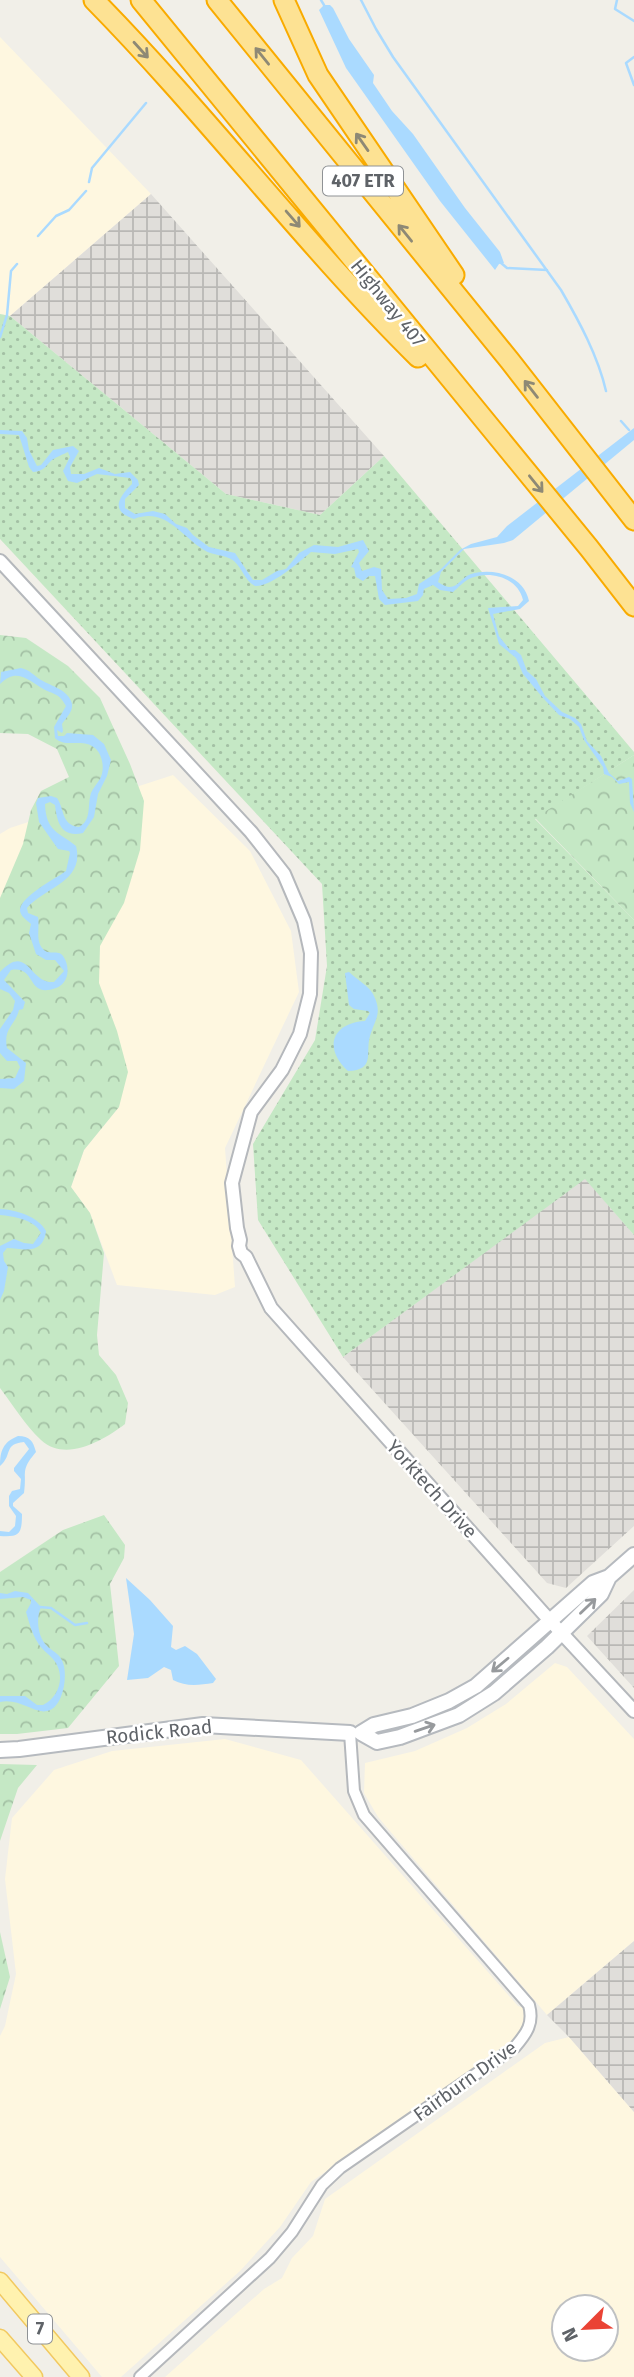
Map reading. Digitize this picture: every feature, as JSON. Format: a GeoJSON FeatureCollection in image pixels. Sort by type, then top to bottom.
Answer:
{"type":"FeatureCollection","features":[{"type":"Feature","properties":{"kind":"highway"},"geometry":{"type":"LineString","coordinates":[[94,0],[255,176],[381,320],[493,431]]}},
{"type":"Feature","properties":{"kind":"highway","name":"Highway 407"},"geometry":{"type":"LineString","coordinates":[[141,0],[634,606]]}},
{"type":"Feature","properties":{"kind":"highway","name":"407 ETR"},"geometry":{"type":"LineString","coordinates":[[216,0],[510,361],[634,520]]}},
{"type":"Feature","properties":{"kind":"highway"},"geometry":{"type":"LineString","coordinates":[[284,0],[318,75],[510,361]]}},
{"type":"Feature","properties":{"kind":"main road","name":"Rodick Road"},"geometry":{"type":"LineString","coordinates":[[2,1750],[203,1725],[356,1733],[374,1724],[412,1716],[449,1701],[476,1686],[557,1626],[593,1583],[609,1577],[634,1555]]}},
{"type":"Feature","properties":{"kind":"main road","name":"7"},"geometry":{"type":"LineString","coordinates":[[0,2281],[81,2377]]}},
{"type":"Feature","properties":{"kind":"main road","name":"7"},"geometry":{"type":"LineString","coordinates":[[0,2338],[34,2377]]}},
{"type":"Feature","properties":{"kind":"street","name":"Yorktech Drive"},"geometry":{"type":"LineString","coordinates":[[0,561],[251,832],[284,874],[304,920],[311,953],[310,994],[300,1034],[282,1070],[251,1112],[232,1183],[240,1240],[245,1243],[248,1252],[246,1257],[271,1308],[634,1711]]}},
{"type":"Feature","properties":{"kind":"street","name":"Fairburn Drive"},"geometry":{"type":"LineString","coordinates":[[140,2377],[270,2258],[292,2232],[321,2185],[340,2168],[515,2047],[530,2026],[532,2015],[529,2005],[364,1815],[354,1791],[356,1733]]}},
{"type":"Feature","properties":{"kind":"shaded area"},"geometry":{"type":"Polygon","coordinates":[[[0,37],[151,194],[10,316],[0,314],[0,37]]]}},
{"type":"Feature","properties":{"kind":"shaded area"},"geometry":{"type":"Polygon","coordinates":[[[151,194],[384,456],[320,515],[226,494],[10,316],[151,194]]]}},
{"type":"Feature","properties":{"kind":"shaded area"},"geometry":{"type":"Polygon","coordinates":[[[173,775],[250,851],[291,931],[299,992],[225,1148],[235,1287],[215,1295],[117,1285],[90,1213],[71,1187],[84,1150],[119,1107],[0,1067],[0,834],[10,828],[173,775]]]}},
{"type":"Feature","properties":{"kind":"shaded area"},"geometry":{"type":"Polygon","coordinates":[[[585,1178],[634,1235],[634,1526],[566,1588],[547,1583],[343,1357],[585,1178]]]}},
{"type":"Feature","properties":{"kind":"shaded area"},"geometry":{"type":"Polygon","coordinates":[[[634,1590],[634,1688],[587,1636],[634,1590]]]}},
{"type":"Feature","properties":{"kind":"shaded area"},"geometry":{"type":"Polygon","coordinates":[[[555,1663],[567,1667],[634,1739],[634,1941],[547,2015],[378,1817],[364,1793],[365,1763],[415,1751],[467,1728],[506,1704],[555,1663]]]}},
{"type":"Feature","properties":{"kind":"shaded area"},"geometry":{"type":"Polygon","coordinates":[[[225,1739],[301,1760],[518,2006],[524,2008],[524,2023],[513,2041],[311,2182],[280,2227],[240,2271],[121,2377],[102,2377],[0,2257],[0,2036],[5,2026],[16,1974],[5,1879],[12,1818],[54,1770],[112,1751],[225,1739]]]}},
{"type":"Feature","properties":{"kind":"shaded area"},"geometry":{"type":"Polygon","coordinates":[[[634,1941],[634,2112],[547,2015],[634,1941]]]}},
{"type":"Feature","properties":{"kind":"shaded area"},"geometry":{"type":"Polygon","coordinates":[[[569,2037],[634,2112],[634,2377],[165,2377],[264,2289],[282,2278],[292,2258],[313,2236],[325,2199],[545,2043],[569,2037]]]}},
{"type":"Feature","properties":{"kind":"green space"},"geometry":{"type":"Polygon","coordinates":[[[0,314],[10,316],[226,494],[320,515],[384,456],[634,752],[634,755],[535,819],[634,920],[634,1235],[585,1179],[343,1357],[258,1220],[253,1144],[315,1040],[327,966],[322,884],[0,539],[0,314]]]}},
{"type":"Feature","properties":{"kind":"green space"},"geometry":{"type":"Polygon","coordinates":[[[0,635],[26,638],[68,666],[100,698],[144,801],[140,850],[124,903],[100,946],[99,983],[117,1031],[128,1072],[119,1107],[84,1150],[71,1187],[90,1213],[104,1253],[97,1335],[99,1355],[116,1375],[128,1403],[125,1424],[96,1442],[73,1449],[51,1447],[41,1440],[0,1388],[0,898],[23,844],[31,810],[41,791],[69,777],[57,749],[28,734],[0,733],[0,635]]]}},
{"type":"Feature","properties":{"kind":"green space"},"geometry":{"type":"Polygon","coordinates":[[[634,755],[634,920],[535,818],[634,755]]]}},
{"type":"Feature","properties":{"kind":"green space"},"geometry":{"type":"Polygon","coordinates":[[[104,1515],[125,1545],[124,1558],[110,1584],[119,1666],[68,1728],[0,1734],[0,1572],[63,1530],[104,1515]]]}},
{"type":"Feature","properties":{"kind":"green space"},"geometry":{"type":"Polygon","coordinates":[[[0,1764],[37,1765],[18,1788],[0,1841],[0,1764]]]}},
{"type":"Feature","properties":{"kind":"green space"},"geometry":{"type":"Polygon","coordinates":[[[0,1932],[10,1977],[0,2009],[0,1932]]]}},
{"type":"Feature","properties":{"kind":"water"},"geometry":{"type":"Polygon","coordinates":[[[324,5],[333,8],[349,39],[374,75],[373,83],[392,111],[413,134],[500,252],[504,263],[499,264],[495,270],[440,201],[346,68],[319,10],[324,5]]]}},
{"type":"Feature","properties":{"kind":"water"},"geometry":{"type":"Polygon","coordinates":[[[634,428],[634,440],[513,540],[464,549],[441,572],[438,582],[449,587],[471,574],[489,572],[507,576],[521,585],[529,601],[520,609],[493,614],[499,636],[510,650],[521,655],[527,671],[536,679],[545,696],[562,712],[581,724],[587,741],[601,756],[609,773],[618,781],[629,777],[632,779],[634,812],[630,803],[629,782],[619,784],[604,774],[603,767],[584,740],[579,727],[570,719],[559,715],[523,674],[516,658],[499,644],[488,608],[518,606],[523,600],[516,586],[510,581],[495,576],[479,576],[466,580],[453,592],[440,590],[433,585],[424,589],[418,601],[385,605],[379,599],[375,576],[369,576],[363,581],[356,577],[354,568],[351,567],[358,549],[335,554],[311,552],[276,579],[255,586],[248,581],[234,561],[204,550],[172,524],[155,517],[134,519],[126,516],[119,504],[132,484],[130,478],[97,474],[77,483],[68,481],[63,471],[70,457],[68,452],[33,472],[19,435],[0,434],[0,430],[22,431],[37,466],[41,465],[53,450],[73,446],[79,451],[70,467],[71,474],[84,474],[99,468],[115,474],[130,472],[139,485],[125,499],[125,508],[135,514],[153,511],[165,514],[209,547],[235,553],[253,580],[262,580],[286,569],[299,553],[314,545],[338,547],[363,540],[369,551],[359,563],[362,571],[374,567],[381,569],[382,590],[388,599],[417,594],[419,584],[439,571],[460,550],[497,537],[507,526],[634,428]]]}},
{"type":"Feature","properties":{"kind":"water"},"geometry":{"type":"Polygon","coordinates":[[[21,668],[59,689],[70,699],[71,710],[62,724],[62,733],[57,730],[58,736],[67,733],[93,735],[104,744],[111,760],[98,794],[94,817],[83,833],[65,831],[59,823],[55,805],[50,802],[45,804],[51,826],[76,846],[77,858],[75,868],[62,883],[27,908],[28,913],[38,917],[38,938],[41,946],[45,951],[63,956],[67,973],[61,985],[47,990],[35,986],[25,972],[19,970],[11,970],[4,980],[25,1002],[8,1031],[6,1041],[7,1048],[26,1063],[24,1081],[14,1089],[0,1088],[0,1079],[15,1078],[20,1067],[17,1061],[7,1061],[0,1053],[0,1029],[13,1010],[15,1001],[9,993],[0,989],[0,972],[17,961],[46,981],[54,982],[64,971],[55,960],[46,960],[36,954],[29,933],[31,924],[20,911],[31,894],[66,871],[70,853],[58,849],[39,822],[36,803],[38,798],[57,798],[66,820],[79,827],[86,821],[91,793],[102,775],[103,767],[95,748],[85,743],[64,743],[55,738],[54,727],[66,706],[57,696],[20,676],[5,679],[0,684],[1,672],[21,668]]]}},
{"type":"Feature","properties":{"kind":"water"},"geometry":{"type":"Polygon","coordinates":[[[349,972],[371,991],[378,1011],[370,1036],[366,1064],[363,1068],[348,1071],[335,1054],[335,1038],[345,1026],[365,1021],[370,1013],[349,1005],[345,973],[349,972]]]}},
{"type":"Feature","properties":{"kind":"water"},"geometry":{"type":"Polygon","coordinates":[[[0,1209],[26,1215],[38,1221],[46,1231],[44,1239],[37,1247],[7,1248],[3,1253],[8,1267],[0,1300],[0,1246],[14,1239],[33,1244],[41,1233],[29,1222],[0,1215],[0,1209]]]}},
{"type":"Feature","properties":{"kind":"water"},"geometry":{"type":"Polygon","coordinates":[[[18,1436],[30,1440],[36,1452],[25,1471],[24,1493],[13,1503],[22,1514],[20,1530],[15,1535],[0,1536],[0,1531],[9,1532],[15,1526],[16,1516],[9,1506],[9,1496],[12,1491],[20,1489],[21,1479],[14,1468],[29,1449],[24,1442],[13,1445],[0,1466],[1,1456],[6,1444],[18,1436]]]}},
{"type":"Feature","properties":{"kind":"water"},"geometry":{"type":"Polygon","coordinates":[[[126,1578],[173,1626],[171,1647],[176,1650],[185,1646],[197,1654],[216,1679],[213,1683],[183,1684],[173,1680],[171,1670],[164,1667],[148,1678],[127,1680],[134,1634],[126,1578]]]}},
{"type":"Feature","properties":{"kind":"water"},"geometry":{"type":"Polygon","coordinates":[[[0,1593],[28,1593],[41,1607],[38,1616],[40,1633],[44,1643],[63,1663],[63,1691],[57,1704],[47,1711],[14,1702],[0,1702],[0,1696],[25,1696],[37,1705],[43,1705],[54,1697],[60,1678],[57,1665],[40,1645],[31,1628],[26,1612],[31,1600],[23,1597],[0,1599],[0,1593]]]}},
{"type":"Feature","properties":{"kind":"waterway"},"geometry":{"type":"LineString","coordinates":[[321,0],[324,5]]}},
{"type":"Feature","properties":{"kind":"waterway"},"geometry":{"type":"LineString","coordinates":[[361,0],[393,57],[561,290],[593,352],[606,391]]}},
{"type":"Feature","properties":{"kind":"waterway"},"geometry":{"type":"LineString","coordinates":[[617,0],[615,9],[634,21]]}},
{"type":"Feature","properties":{"kind":"waterway"},"geometry":{"type":"LineString","coordinates":[[634,57],[626,63],[634,85]]}},
{"type":"Feature","properties":{"kind":"waterway"},"geometry":{"type":"LineString","coordinates":[[89,182],[92,168],[146,103]]}},
{"type":"Feature","properties":{"kind":"waterway"},"geometry":{"type":"LineString","coordinates":[[38,236],[56,216],[69,210],[86,191]]}},
{"type":"Feature","properties":{"kind":"waterway"},"geometry":{"type":"LineString","coordinates":[[501,263],[507,268],[547,270]]}},
{"type":"Feature","properties":{"kind":"waterway"},"geometry":{"type":"LineString","coordinates":[[0,337],[7,315],[11,271],[17,264]]}},
{"type":"Feature","properties":{"kind":"waterway"},"geometry":{"type":"LineString","coordinates":[[621,421],[629,430]]}},
{"type":"Feature","properties":{"kind":"waterway"},"geometry":{"type":"LineString","coordinates":[[40,1607],[51,1608],[75,1625],[87,1623]]}}]}
